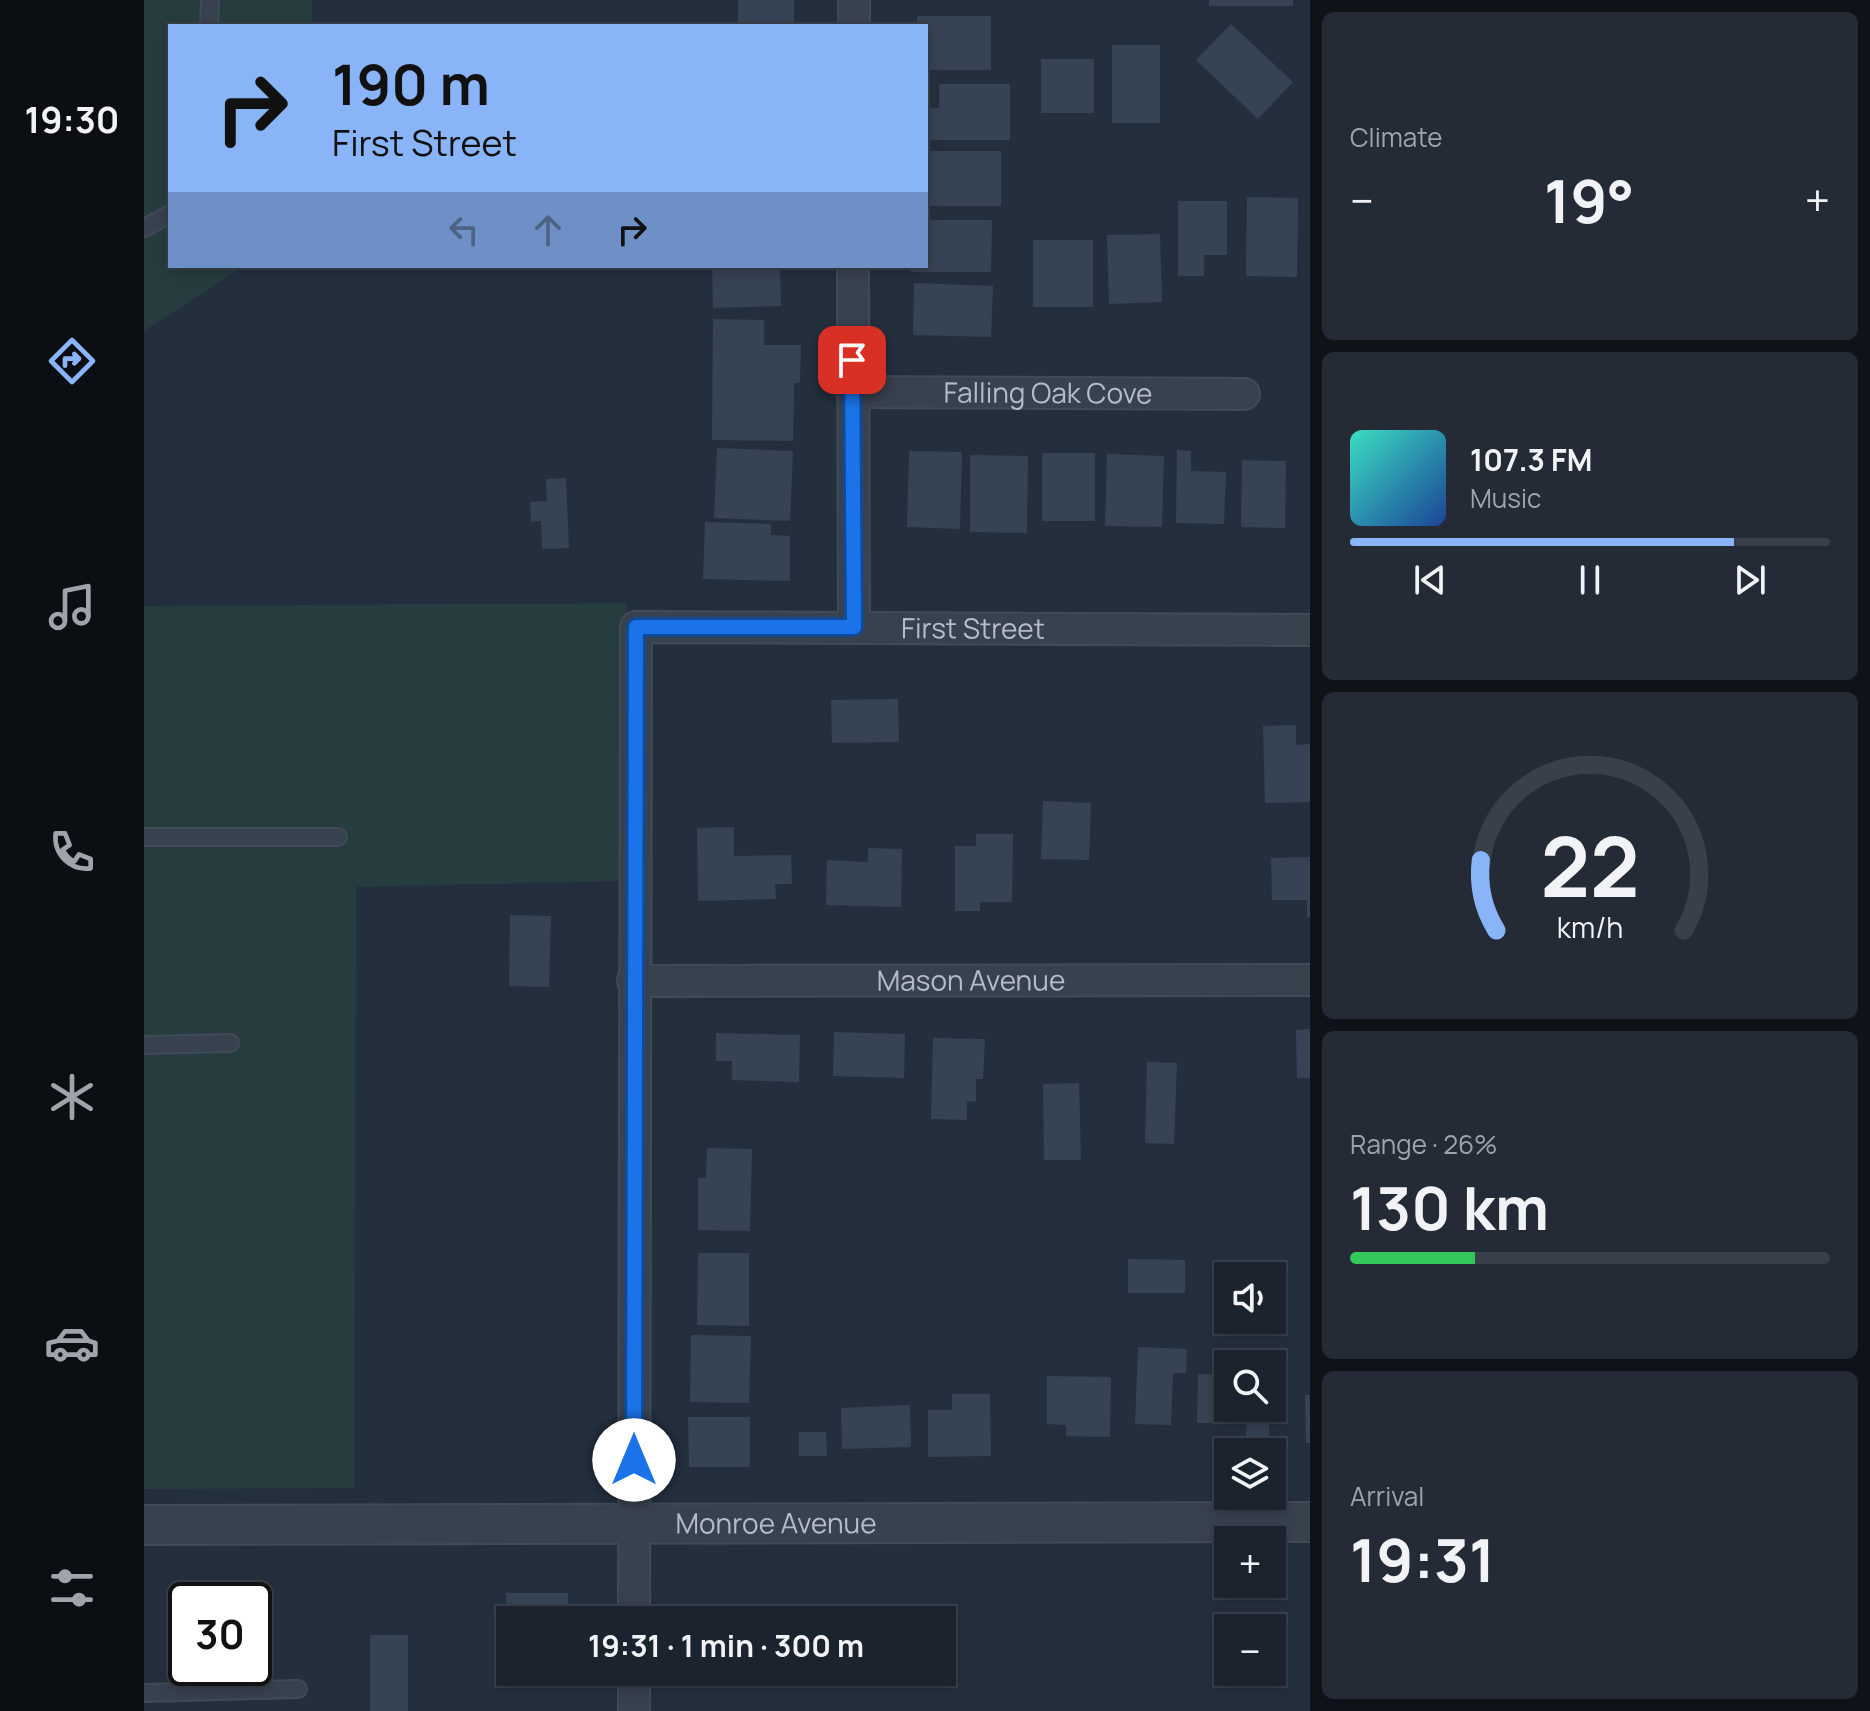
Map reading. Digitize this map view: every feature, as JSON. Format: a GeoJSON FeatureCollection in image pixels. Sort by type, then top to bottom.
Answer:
{"type":"FeatureCollection","features":[{"type":"Feature","properties":{"kind":"street"},"geometry":{"type":"LineString","coordinates":[[854,0],[854,24]]}},
{"type":"Feature","properties":{"kind":"street"},"geometry":{"type":"LineString","coordinates":[[853,268],[854,627]]}},
{"type":"Feature","properties":{"kind":"street","name":"Falling Oak Cove"},"geometry":{"type":"LineString","coordinates":[[852,392],[1244,394]]}},
{"type":"Feature","properties":{"kind":"street","name":"First Street"},"geometry":{"type":"LineString","coordinates":[[633,981],[636,627],[1310,630]]}},
{"type":"Feature","properties":{"kind":"street","name":"Mason Avenue"},"geometry":{"type":"LineString","coordinates":[[633,981],[1310,980]]}},
{"type":"Feature","properties":{"kind":"street"},"geometry":{"type":"LineString","coordinates":[[633,981],[634,1606]]}},
{"type":"Feature","properties":{"kind":"street","name":"Monroe Avenue"},"geometry":{"type":"LineString","coordinates":[[144,1525],[1310,1522]]}},
{"type":"Feature","properties":{"kind":"street"},"geometry":{"type":"LineString","coordinates":[[634,1686],[634,1711]]}},
{"type":"Feature","properties":{"kind":"lane"},"geometry":{"type":"LineString","coordinates":[[209,24],[210,0]]}},
{"type":"Feature","properties":{"kind":"lane"},"geometry":{"type":"LineString","coordinates":[[144,228],[168,215]]}},
{"type":"Feature","properties":{"kind":"lane"},"geometry":{"type":"LineString","coordinates":[[144,837],[338,837]]}},
{"type":"Feature","properties":{"kind":"lane"},"geometry":{"type":"LineString","coordinates":[[144,1045],[230,1043]]}},
{"type":"Feature","properties":{"kind":"lane"},"geometry":{"type":"LineString","coordinates":[[144,1693],[298,1689]]}},
{"type":"Feature","properties":{"kind":"green space"},"geometry":{"type":"Polygon","coordinates":[[[144,0],[312,0],[312,24],[168,24],[168,268],[241,268],[144,331],[144,0]]]}},
{"type":"Feature","properties":{"kind":"green space"},"geometry":{"type":"Polygon","coordinates":[[[627,603],[626,881],[356,887],[354,1488],[144,1489],[144,606],[627,603]]]}},
{"type":"Feature","properties":{"kind":"building"},"geometry":{"type":"Polygon","coordinates":[[[738,0],[794,0],[794,24],[738,24],[738,0]]]}},
{"type":"Feature","properties":{"kind":"building"},"geometry":{"type":"Polygon","coordinates":[[[1209,0],[1293,0],[1293,6],[1209,6],[1209,0]]]}},
{"type":"Feature","properties":{"kind":"building"},"geometry":{"type":"Polygon","coordinates":[[[917,16],[991,16],[991,70],[928,70],[928,24],[917,24],[917,16]]]}},
{"type":"Feature","properties":{"kind":"building"},"geometry":{"type":"Polygon","coordinates":[[[1231,24],[1293,82],[1258,119],[1196,60],[1231,24]]]}},
{"type":"Feature","properties":{"kind":"building"},"geometry":{"type":"Polygon","coordinates":[[[1112,45],[1160,45],[1160,123],[1112,123],[1112,45]]]}},
{"type":"Feature","properties":{"kind":"building"},"geometry":{"type":"Polygon","coordinates":[[[1041,59],[1094,59],[1094,113],[1041,113],[1041,59]]]}},
{"type":"Feature","properties":{"kind":"building"},"geometry":{"type":"Polygon","coordinates":[[[939,84],[1010,84],[1010,140],[928,140],[928,108],[939,108],[939,84]]]}},
{"type":"Feature","properties":{"kind":"building"},"geometry":{"type":"Polygon","coordinates":[[[928,151],[1001,151],[1001,206],[928,206],[928,151]]]}},
{"type":"Feature","properties":{"kind":"building"},"geometry":{"type":"Polygon","coordinates":[[[1247,197],[1298,198],[1297,277],[1246,276],[1247,197]]]}},
{"type":"Feature","properties":{"kind":"building"},"geometry":{"type":"Polygon","coordinates":[[[1178,201],[1227,201],[1227,255],[1204,255],[1204,276],[1178,276],[1178,201]]]}},
{"type":"Feature","properties":{"kind":"building"},"geometry":{"type":"Polygon","coordinates":[[[928,220],[992,220],[991,272],[911,272],[911,268],[928,268],[928,220]]]}},
{"type":"Feature","properties":{"kind":"building"},"geometry":{"type":"Polygon","coordinates":[[[1160,234],[1162,302],[1109,304],[1107,235],[1160,234]]]}},
{"type":"Feature","properties":{"kind":"building"},"geometry":{"type":"Polygon","coordinates":[[[1033,240],[1093,240],[1093,307],[1033,307],[1033,240]]]}},
{"type":"Feature","properties":{"kind":"building"},"geometry":{"type":"Polygon","coordinates":[[[712,268],[780,268],[781,306],[713,308],[712,268]]]}},
{"type":"Feature","properties":{"kind":"building"},"geometry":{"type":"Polygon","coordinates":[[[914,283],[993,286],[991,337],[913,335],[914,283]]]}},
{"type":"Feature","properties":{"kind":"building"},"geometry":{"type":"Polygon","coordinates":[[[713,319],[764,320],[764,345],[801,345],[800,383],[794,383],[793,441],[712,440],[713,319]]]}},
{"type":"Feature","properties":{"kind":"building"},"geometry":{"type":"Polygon","coordinates":[[[717,448],[793,451],[790,521],[714,518],[717,448]]]}},
{"type":"Feature","properties":{"kind":"building"},"geometry":{"type":"Polygon","coordinates":[[[1177,450],[1191,451],[1191,471],[1226,472],[1224,524],[1176,523],[1177,450]]]}},
{"type":"Feature","properties":{"kind":"building"},"geometry":{"type":"Polygon","coordinates":[[[909,451],[962,452],[960,529],[907,527],[909,451]]]}},
{"type":"Feature","properties":{"kind":"building"},"geometry":{"type":"Polygon","coordinates":[[[1042,453],[1095,453],[1095,521],[1042,521],[1042,453]]]}},
{"type":"Feature","properties":{"kind":"building"},"geometry":{"type":"Polygon","coordinates":[[[1107,454],[1164,456],[1162,527],[1105,526],[1107,454]]]}},
{"type":"Feature","properties":{"kind":"building"},"geometry":{"type":"Polygon","coordinates":[[[970,455],[1028,456],[1027,533],[970,532],[970,455]]]}},
{"type":"Feature","properties":{"kind":"building"},"geometry":{"type":"Polygon","coordinates":[[[1242,460],[1286,461],[1285,528],[1241,527],[1242,460]]]}},
{"type":"Feature","properties":{"kind":"building"},"geometry":{"type":"Polygon","coordinates":[[[566,478],[569,548],[542,549],[541,521],[531,522],[530,502],[547,501],[546,479],[566,478]]]}},
{"type":"Feature","properties":{"kind":"building"},"geometry":{"type":"Polygon","coordinates":[[[705,522],[771,524],[771,535],[790,536],[790,581],[703,579],[705,522]]]}},
{"type":"Feature","properties":{"kind":"building"},"geometry":{"type":"Polygon","coordinates":[[[898,699],[899,742],[832,743],[831,700],[898,699]]]}},
{"type":"Feature","properties":{"kind":"building"},"geometry":{"type":"Polygon","coordinates":[[[1296,725],[1296,745],[1310,744],[1310,802],[1265,803],[1263,726],[1296,725]]]}},
{"type":"Feature","properties":{"kind":"building"},"geometry":{"type":"Polygon","coordinates":[[[1043,801],[1091,803],[1089,860],[1041,859],[1043,801]]]}},
{"type":"Feature","properties":{"kind":"building"},"geometry":{"type":"Polygon","coordinates":[[[734,827],[734,856],[791,855],[792,884],[775,884],[776,899],[698,901],[697,828],[734,827]]]}},
{"type":"Feature","properties":{"kind":"building"},"geometry":{"type":"Polygon","coordinates":[[[976,834],[1013,834],[1012,902],[980,902],[980,911],[955,911],[955,846],[976,846],[976,834]]]}},
{"type":"Feature","properties":{"kind":"building"},"geometry":{"type":"Polygon","coordinates":[[[868,848],[902,849],[901,907],[826,905],[827,860],[868,862],[868,848]]]}},
{"type":"Feature","properties":{"kind":"building"},"geometry":{"type":"Polygon","coordinates":[[[1310,857],[1310,917],[1307,917],[1307,900],[1272,900],[1271,858],[1310,857]]]}},
{"type":"Feature","properties":{"kind":"building"},"geometry":{"type":"Polygon","coordinates":[[[510,915],[551,916],[549,987],[509,986],[510,915]]]}},
{"type":"Feature","properties":{"kind":"building"},"geometry":{"type":"Polygon","coordinates":[[[1310,1029],[1310,1078],[1297,1078],[1296,1030],[1310,1029]]]}},
{"type":"Feature","properties":{"kind":"building"},"geometry":{"type":"Polygon","coordinates":[[[834,1032],[905,1034],[904,1078],[833,1076],[834,1032]]]}},
{"type":"Feature","properties":{"kind":"building"},"geometry":{"type":"Polygon","coordinates":[[[716,1033],[800,1035],[799,1082],[732,1080],[732,1061],[716,1061],[716,1033]]]}},
{"type":"Feature","properties":{"kind":"building"},"geometry":{"type":"Polygon","coordinates":[[[933,1038],[985,1039],[983,1079],[976,1079],[976,1102],[967,1101],[967,1120],[931,1119],[933,1038]]]}},
{"type":"Feature","properties":{"kind":"building"},"geometry":{"type":"Polygon","coordinates":[[[1147,1062],[1177,1063],[1174,1144],[1145,1143],[1147,1062]]]}},
{"type":"Feature","properties":{"kind":"building"},"geometry":{"type":"Polygon","coordinates":[[[1079,1083],[1081,1160],[1044,1160],[1043,1084],[1079,1083]]]}},
{"type":"Feature","properties":{"kind":"building"},"geometry":{"type":"Polygon","coordinates":[[[707,1148],[752,1149],[750,1231],[698,1230],[698,1178],[706,1178],[707,1148]]]}},
{"type":"Feature","properties":{"kind":"building"},"geometry":{"type":"Polygon","coordinates":[[[698,1253],[749,1253],[749,1326],[697,1325],[698,1253]]]}},
{"type":"Feature","properties":{"kind":"building"},"geometry":{"type":"Polygon","coordinates":[[[1128,1259],[1185,1260],[1185,1293],[1128,1293],[1128,1259]]]}},
{"type":"Feature","properties":{"kind":"building"},"geometry":{"type":"Polygon","coordinates":[[[691,1335],[751,1336],[749,1403],[690,1402],[691,1335]]]}},
{"type":"Feature","properties":{"kind":"building"},"geometry":{"type":"Polygon","coordinates":[[[1138,1347],[1187,1349],[1186,1373],[1173,1373],[1171,1425],[1135,1424],[1138,1347]]]}},
{"type":"Feature","properties":{"kind":"building"},"geometry":{"type":"Polygon","coordinates":[[[1198,1374],[1214,1375],[1214,1422],[1269,1422],[1269,1438],[1246,1438],[1247,1423],[1197,1423],[1198,1374]]]}},
{"type":"Feature","properties":{"kind":"building"},"geometry":{"type":"Polygon","coordinates":[[[1047,1376],[1111,1377],[1110,1437],[1066,1436],[1066,1425],[1047,1424],[1047,1376]]]}},
{"type":"Feature","properties":{"kind":"building"},"geometry":{"type":"Polygon","coordinates":[[[952,1394],[990,1394],[991,1456],[928,1457],[928,1410],[952,1410],[952,1394]]]}},
{"type":"Feature","properties":{"kind":"building"},"geometry":{"type":"Polygon","coordinates":[[[1305,1395],[1310,1395],[1310,1443],[1306,1443],[1305,1395]]]}},
{"type":"Feature","properties":{"kind":"building"},"geometry":{"type":"Polygon","coordinates":[[[910,1405],[911,1447],[842,1449],[841,1408],[910,1405]]]}},
{"type":"Feature","properties":{"kind":"building"},"geometry":{"type":"Polygon","coordinates":[[[688,1417],[750,1417],[750,1467],[689,1467],[688,1417]]]}},
{"type":"Feature","properties":{"kind":"building"},"geometry":{"type":"Polygon","coordinates":[[[799,1432],[826,1432],[827,1456],[799,1456],[799,1432]]]}},
{"type":"Feature","properties":{"kind":"building"},"geometry":{"type":"Polygon","coordinates":[[[506,1593],[568,1593],[568,1606],[506,1606],[506,1593]]]}},
{"type":"Feature","properties":{"kind":"building"},"geometry":{"type":"Polygon","coordinates":[[[370,1635],[408,1635],[408,1711],[370,1711],[370,1635]]]}},
{"type":"Feature","properties":{"kind":"route"},"geometry":{"type":"LineString","coordinates":[[634,1460],[636,627],[854,627],[852,360]]}}]}
